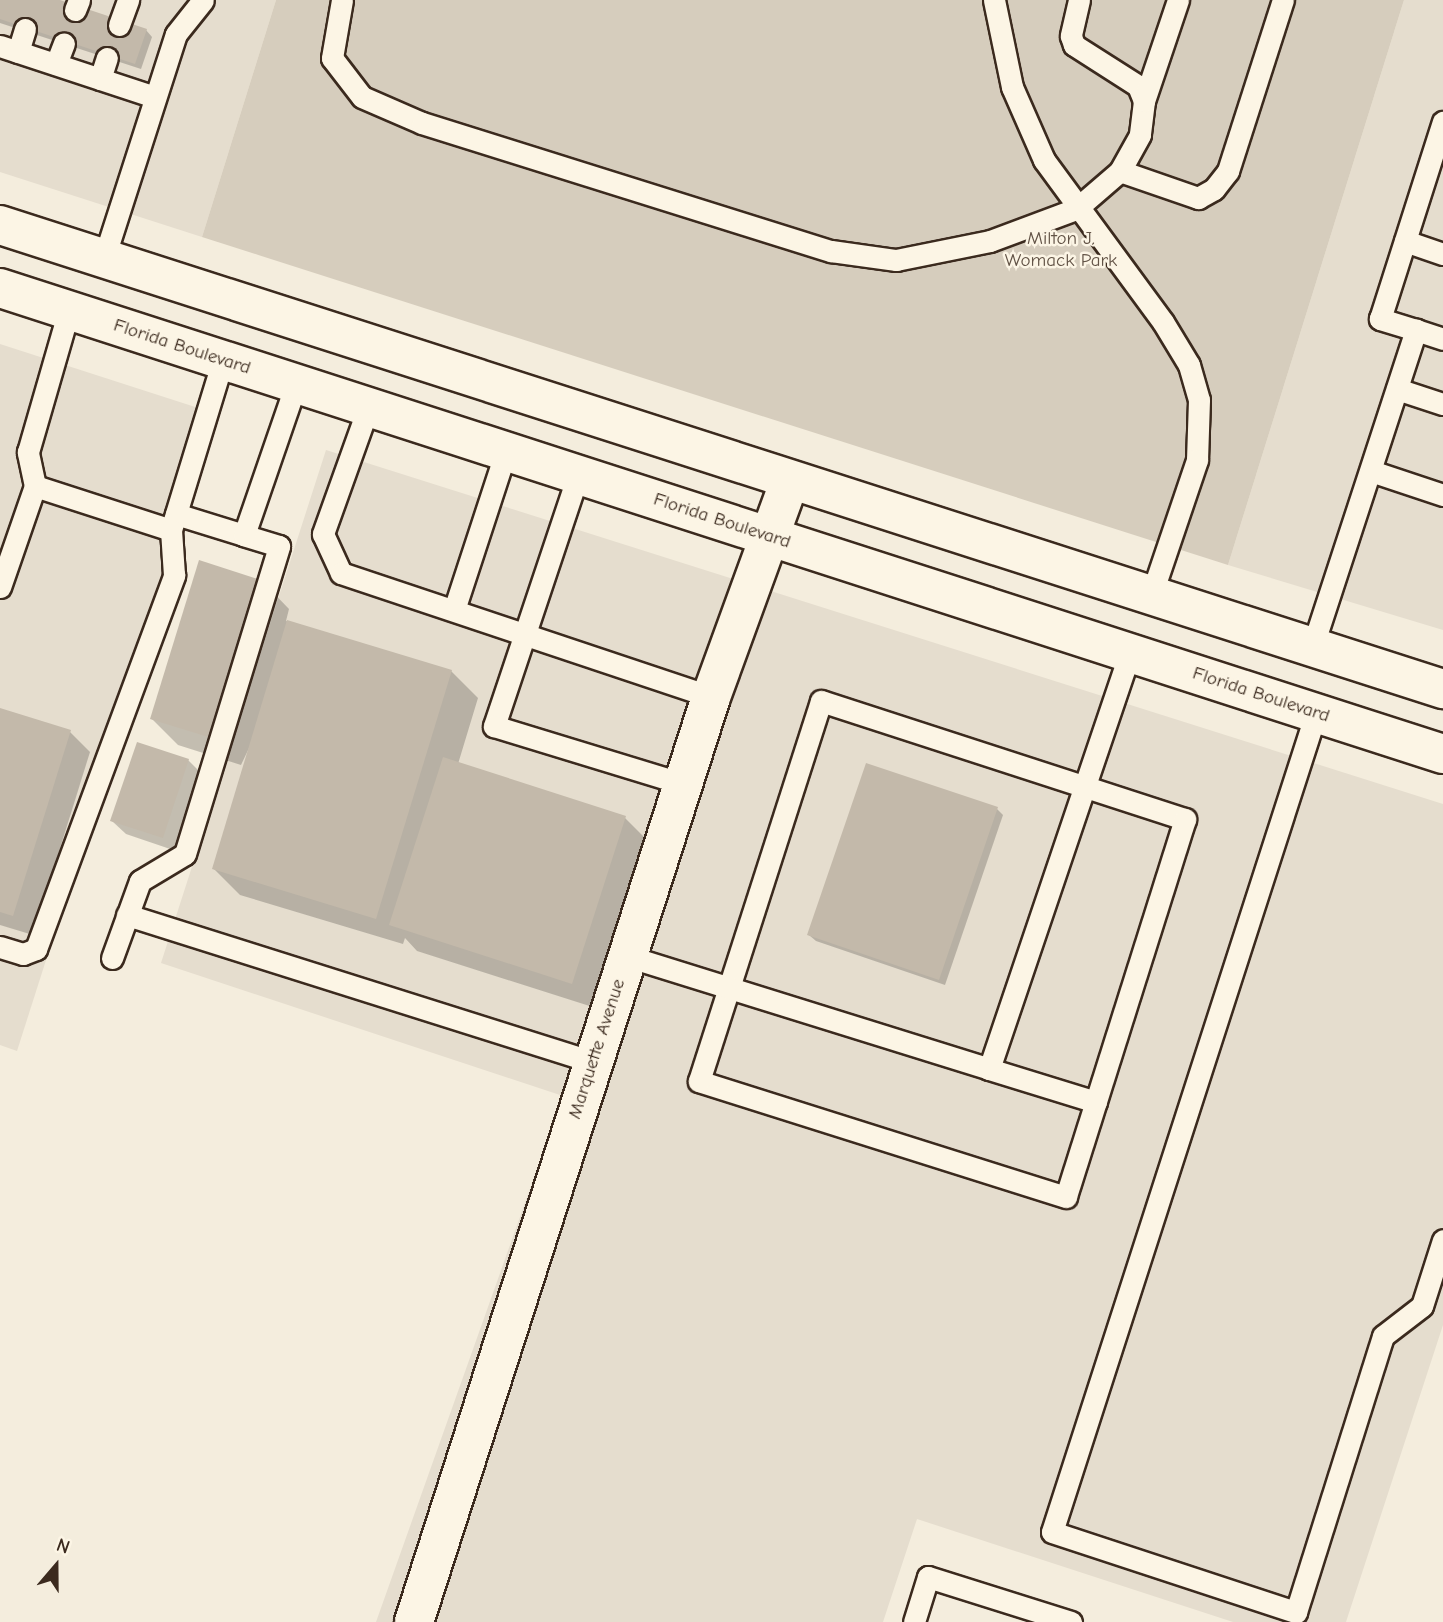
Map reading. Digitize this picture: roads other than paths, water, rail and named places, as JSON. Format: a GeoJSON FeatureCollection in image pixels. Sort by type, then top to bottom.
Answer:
{"type":"FeatureCollection","features":[{"type":"Feature","properties":{"kind":"main road"},"geometry":{"type":"LineString","coordinates":[[0,225],[1443,689]]}},
{"type":"Feature","properties":{"kind":"main road","name":"Florida Boulevard"},"geometry":{"type":"LineString","coordinates":[[0,288],[1443,754]]}},
{"type":"Feature","properties":{"kind":"main road","name":"Marquette Avenue"},"geometry":{"type":"LineString","coordinates":[[414,1622],[711,697],[790,480]]}},
{"type":"Feature","properties":{"kind":"main road"},"geometry":{"type":"LineString","coordinates":[[1130,653],[1151,596]]}},
{"type":"Feature","properties":{"kind":"lane"},"geometry":{"type":"LineString","coordinates":[[119,25],[128,0]]}},
{"type":"Feature","properties":{"kind":"lane"},"geometry":{"type":"LineString","coordinates":[[342,0],[332,58],[362,97],[422,123],[831,251],[896,260],[990,241],[1076,209],[1120,171],[1140,135],[1144,100],[1178,0]]}},
{"type":"Feature","properties":{"kind":"lane"},"geometry":{"type":"LineString","coordinates":[[994,0],[1012,87],[1044,160],[1076,209],[1163,322],[1189,365],[1199,400],[1197,460],[1151,596]]}},
{"type":"Feature","properties":{"kind":"lane"},"geometry":{"type":"LineString","coordinates":[[1079,0],[1071,36],[1074,46],[1138,86],[1144,100]]}},
{"type":"Feature","properties":{"kind":"lane"},"geometry":{"type":"LineString","coordinates":[[1120,171],[1198,198],[1214,189],[1228,171],[1283,0]]}},
{"type":"Feature","properties":{"kind":"lane"},"geometry":{"type":"LineString","coordinates":[[104,258],[176,34],[194,2]]}},
{"type":"Feature","properties":{"kind":"lane"},"geometry":{"type":"LineString","coordinates":[[25,29],[9,49],[155,97]]}},
{"type":"Feature","properties":{"kind":"lane"},"geometry":{"type":"LineString","coordinates":[[56,64],[64,43]]}},
{"type":"Feature","properties":{"kind":"lane"},"geometry":{"type":"LineString","coordinates":[[100,79],[107,58]]}},
{"type":"Feature","properties":{"kind":"lane"},"geometry":{"type":"LineString","coordinates":[[1443,122],[1380,319],[1443,339]]}},
{"type":"Feature","properties":{"kind":"lane"},"geometry":{"type":"LineString","coordinates":[[1405,241],[1443,254]]}},
{"type":"Feature","properties":{"kind":"lane"},"geometry":{"type":"LineString","coordinates":[[0,587],[35,486],[28,452],[69,310]]}},
{"type":"Feature","properties":{"kind":"lane"},"geometry":{"type":"LineString","coordinates":[[1312,648],[1416,330]]}},
{"type":"Feature","properties":{"kind":"lane"},"geometry":{"type":"LineString","coordinates":[[0,947],[23,954],[36,949],[174,575],[174,522],[223,360]]}},
{"type":"Feature","properties":{"kind":"lane"},"geometry":{"type":"LineString","coordinates":[[244,535],[296,384]]}},
{"type":"Feature","properties":{"kind":"lane"},"geometry":{"type":"LineString","coordinates":[[1397,390],[1443,404]]}},
{"type":"Feature","properties":{"kind":"lane"},"geometry":{"type":"LineString","coordinates":[[368,408],[323,534],[341,573],[711,697]]}},
{"type":"Feature","properties":{"kind":"lane"},"geometry":{"type":"LineString","coordinates":[[454,610],[506,451]]}},
{"type":"Feature","properties":{"kind":"lane"},"geometry":{"type":"LineString","coordinates":[[1371,471],[1443,495]]}},
{"type":"Feature","properties":{"kind":"lane"},"geometry":{"type":"LineString","coordinates":[[578,475],[494,726],[684,784]]}},
{"type":"Feature","properties":{"kind":"lane"},"geometry":{"type":"LineString","coordinates":[[35,486],[174,522],[244,535],[279,546],[185,854],[140,881],[111,958]]}},
{"type":"Feature","properties":{"kind":"lane"},"geometry":{"type":"LineString","coordinates":[[989,1069],[1130,653]]}},
{"type":"Feature","properties":{"kind":"lane"},"geometry":{"type":"LineString","coordinates":[[821,701],[1087,784],[1185,819],[1066,1197],[699,1081],[821,701]]}},
{"type":"Feature","properties":{"kind":"lane"},"geometry":{"type":"LineString","coordinates":[[1316,713],[1052,1532],[1296,1612],[1383,1336],[1422,1306],[1443,1240]]}},
{"type":"Feature","properties":{"kind":"lane"},"geometry":{"type":"LineString","coordinates":[[127,915],[593,1062]]}},
{"type":"Feature","properties":{"kind":"lane"},"geometry":{"type":"LineString","coordinates":[[627,956],[1096,1102]]}},
{"type":"Feature","properties":{"kind":"lane"},"geometry":{"type":"LineString","coordinates":[[914,1622],[928,1577],[1071,1622]]}},
{"type":"Feature","properties":{"kind":"park label","name":"Milton J. Womack Park"},"geometry":{"type":"Point","coordinates":[1061,250]}}]}
